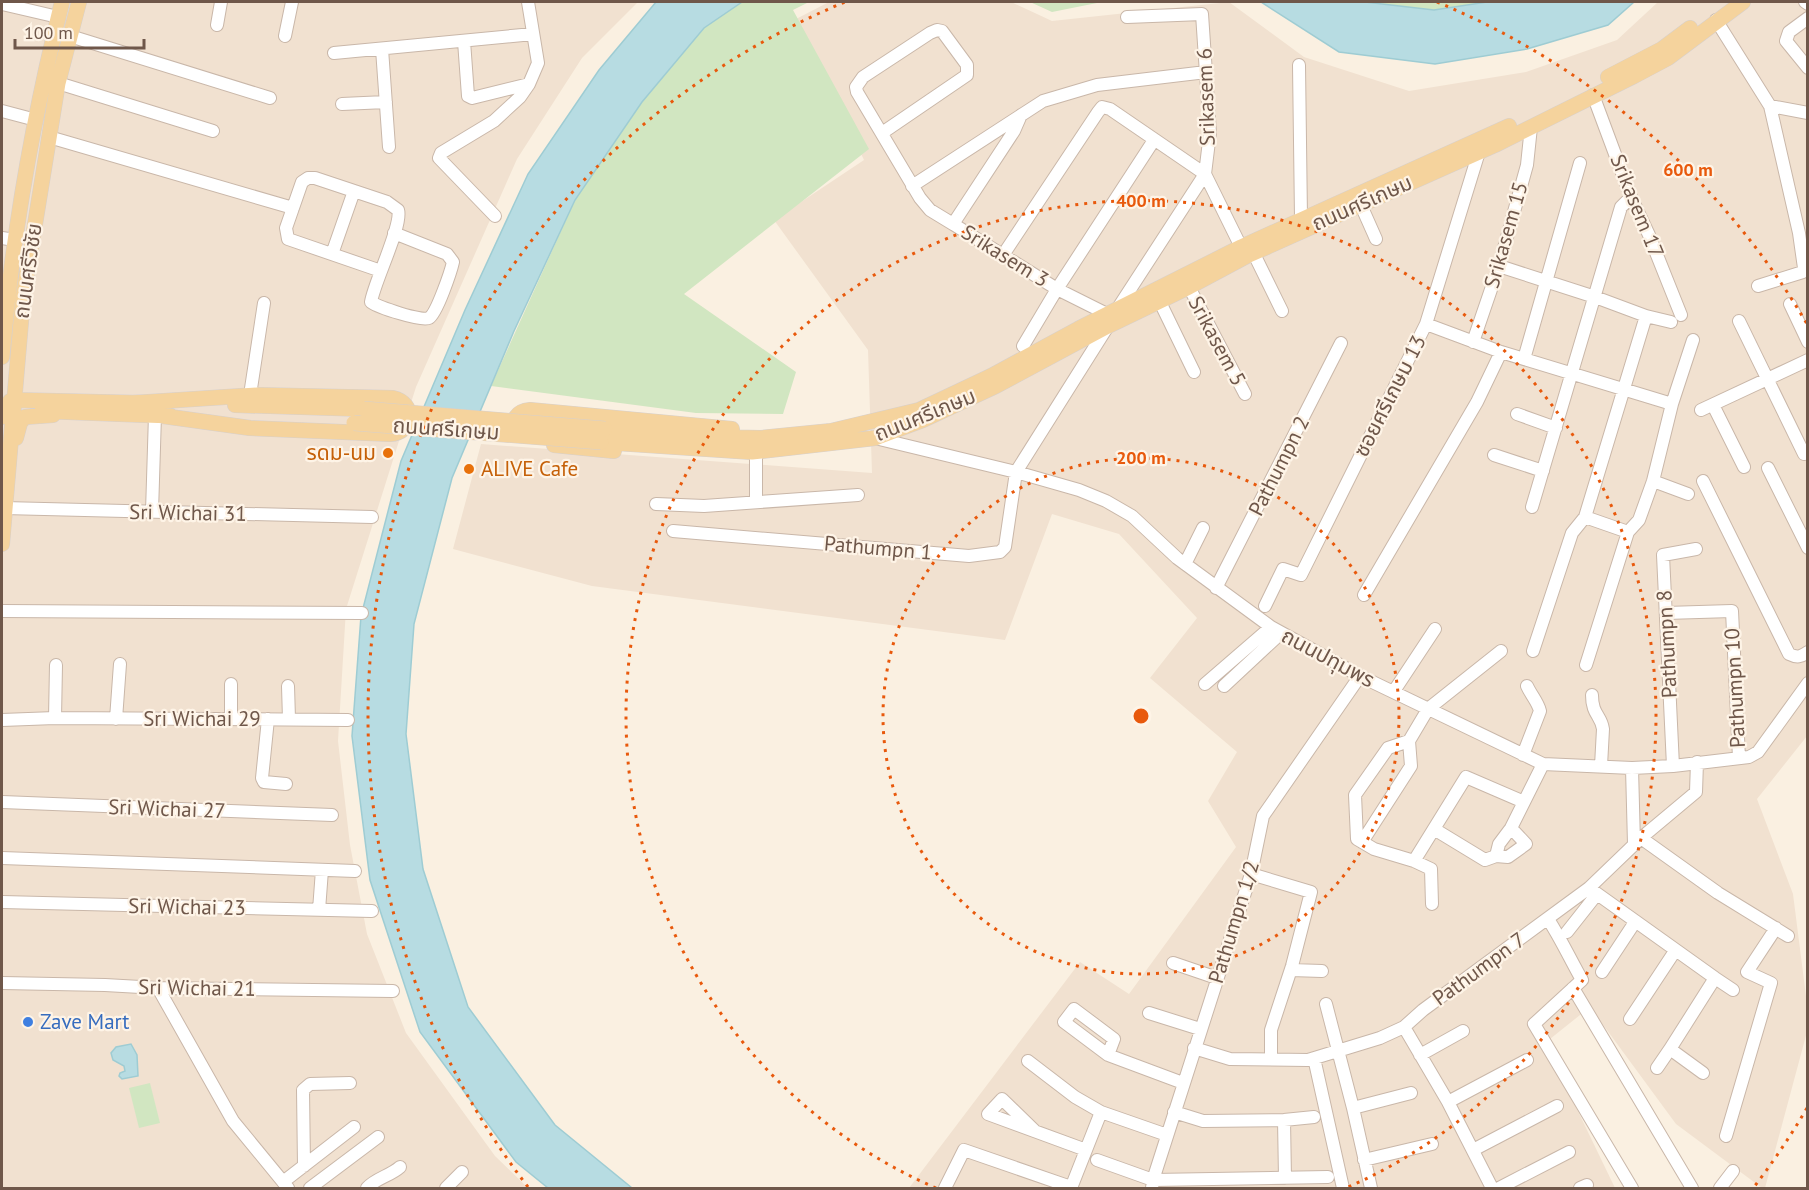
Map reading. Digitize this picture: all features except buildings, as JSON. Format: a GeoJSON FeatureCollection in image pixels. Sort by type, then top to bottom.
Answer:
{"type":"FeatureCollection","features":[{"type":"Feature","properties":{"kind":"main road","name":"ถนนศรีวิชัย"},"geometry":{"type":"LineString","coordinates":[[2,357],[8,239],[62,2]]}},
{"type":"Feature","properties":{"kind":"main road","name":"ถนนศรีวิชัย"},"geometry":{"type":"LineString","coordinates":[[2,544],[8,475],[7,406],[20,330],[31,242],[58,83],[79,2]]}},
{"type":"Feature","properties":{"kind":"main road","name":"ถนนศรีเกษม"},"geometry":{"type":"LineString","coordinates":[[7,406],[89,408],[159,415],[603,435],[761,438],[831,431],[919,410],[1247,249],[1479,152],[1668,58],[1678,44],[1725,2]]}},
{"type":"Feature","properties":{"kind":"main road","name":"ถนนศรีเกษม"},"geometry":{"type":"LineString","coordinates":[[89,408],[133,403],[364,409],[754,452],[875,438],[923,420],[996,386],[1111,316],[1160,300],[1189,287],[1247,249],[1301,218],[1490,136],[1678,44],[1743,2]]}},
{"type":"Feature","properties":{"kind":"main road"},"geometry":{"type":"LineString","coordinates":[[8,239],[31,242]]}},
{"type":"Feature","properties":{"kind":"main road"},"geometry":{"type":"LineString","coordinates":[[20,330],[23,380],[26,390],[36,396],[89,408]]}},
{"type":"Feature","properties":{"kind":"main road"},"geometry":{"type":"LineString","coordinates":[[133,403],[250,395],[393,398],[399,399],[410,412],[409,424],[401,432],[390,434],[250,428],[159,415]]}},
{"type":"Feature","properties":{"kind":"main road"},"geometry":{"type":"LineString","coordinates":[[8,475],[20,423],[25,417],[89,408]]}},
{"type":"Feature","properties":{"kind":"main road"},"geometry":{"type":"LineString","coordinates":[[754,452],[700,458],[527,443],[514,435],[513,420],[520,412],[530,410],[760,432],[831,431]]}},
{"type":"Feature","properties":{"kind":"street"},"geometry":{"type":"LineString","coordinates":[[217,26],[221,2]]}},
{"type":"Feature","properties":{"kind":"street"},"geometry":{"type":"LineString","coordinates":[[285,36],[292,2]]}},
{"type":"Feature","properties":{"kind":"street"},"geometry":{"type":"LineString","coordinates":[[495,216],[442,163],[440,156],[494,121],[520,97],[529,84],[538,63],[528,2]]}},
{"type":"Feature","properties":{"kind":"street"},"geometry":{"type":"LineString","coordinates":[[2,4],[58,17]]}},
{"type":"Feature","properties":{"kind":"street","name":"Srikasem 6"},"geometry":{"type":"LineString","coordinates":[[1127,17],[1202,14],[1210,134],[1205,174],[1282,311]]}},
{"type":"Feature","properties":{"kind":"street"},"geometry":{"type":"LineString","coordinates":[[1808,18],[1789,32],[1786,40],[1808,68]]}},
{"type":"Feature","properties":{"kind":"street"},"geometry":{"type":"LineString","coordinates":[[1716,20],[1770,106],[1799,233],[1803,272],[1758,286]]}},
{"type":"Feature","properties":{"kind":"street"},"geometry":{"type":"LineString","coordinates":[[882,133],[967,75],[967,65],[942,31],[937,30],[930,33],[863,77],[857,83],[857,92],[920,198],[930,210],[953,224]]}},
{"type":"Feature","properties":{"kind":"street"},"geometry":{"type":"LineString","coordinates":[[334,53],[533,34]]}},
{"type":"Feature","properties":{"kind":"street"},"geometry":{"type":"LineString","coordinates":[[70,36],[270,98]]}},
{"type":"Feature","properties":{"kind":"street"},"geometry":{"type":"LineString","coordinates":[[464,41],[468,96],[472,98],[529,84]]}},
{"type":"Feature","properties":{"kind":"street"},"geometry":{"type":"LineString","coordinates":[[382,49],[389,147]]}},
{"type":"Feature","properties":{"kind":"street"},"geometry":{"type":"LineString","coordinates":[[1299,65],[1301,218]]}},
{"type":"Feature","properties":{"kind":"street"},"geometry":{"type":"LineString","coordinates":[[912,186],[1043,101],[1097,85],[1206,72]]}},
{"type":"Feature","properties":{"kind":"street"},"geometry":{"type":"LineString","coordinates":[[58,83],[213,131]]}},
{"type":"Feature","properties":{"kind":"street","name":"Srikasem 17"},"geometry":{"type":"LineString","coordinates":[[1593,95],[1631,197],[1649,235],[1676,318],[1646,316]]}},
{"type":"Feature","properties":{"kind":"street"},"geometry":{"type":"LineString","coordinates":[[342,104],[386,102]]}},
{"type":"Feature","properties":{"kind":"street"},"geometry":{"type":"LineString","coordinates":[[1770,106],[1808,113]]}},
{"type":"Feature","properties":{"kind":"street"},"geometry":{"type":"LineString","coordinates":[[1003,255],[1102,107],[1107,107],[1117,113],[1205,174],[1111,316],[1016,472]]}},
{"type":"Feature","properties":{"kind":"street"},"geometry":{"type":"LineString","coordinates":[[2,111],[36,120]]}},
{"type":"Feature","properties":{"kind":"street","name":"Srikasem 3"},"geometry":{"type":"LineString","coordinates":[[1021,116],[1014,131],[953,224],[1057,289],[1111,316]]}},
{"type":"Feature","properties":{"kind":"street","name":"Srikasem 15"},"geometry":{"type":"LineString","coordinates":[[1473,342],[1499,266],[1527,165],[1531,127]]}},
{"type":"Feature","properties":{"kind":"street"},"geometry":{"type":"LineString","coordinates":[[49,137],[293,208]]}},
{"type":"Feature","properties":{"kind":"street"},"geometry":{"type":"LineString","coordinates":[[1023,346],[1057,289],[1154,140]]}},
{"type":"Feature","properties":{"kind":"street","name":"ซอยศรีเกษม 13"},"geometry":{"type":"LineString","coordinates":[[1265,606],[1283,568],[1301,575],[1426,324],[1479,152]]}},
{"type":"Feature","properties":{"kind":"street"},"geometry":{"type":"LineString","coordinates":[[1524,359],[1580,163]]}},
{"type":"Feature","properties":{"kind":"street"},"geometry":{"type":"LineString","coordinates":[[381,271],[288,239],[286,228],[303,182],[308,178],[320,180],[387,202],[398,210],[399,218],[372,298],[373,304],[423,319],[432,316],[453,264],[450,257],[394,233]]}},
{"type":"Feature","properties":{"kind":"street"},"geometry":{"type":"LineString","coordinates":[[332,254],[354,191]]}},
{"type":"Feature","properties":{"kind":"street"},"geometry":{"type":"LineString","coordinates":[[1532,507],[1621,207],[1631,197]]}},
{"type":"Feature","properties":{"kind":"street"},"geometry":{"type":"LineString","coordinates":[[1360,203],[1376,239]]}},
{"type":"Feature","properties":{"kind":"street"},"geometry":{"type":"LineString","coordinates":[[1499,266],[1646,316],[1585,517],[1572,533],[1533,651]]}},
{"type":"Feature","properties":{"kind":"street","name":"Srikasem 5"},"geometry":{"type":"LineString","coordinates":[[1189,287],[1245,394]]}},
{"type":"Feature","properties":{"kind":"street"},"geometry":{"type":"LineString","coordinates":[[1160,300],[1194,372]]}},
{"type":"Feature","properties":{"kind":"street"},"geometry":{"type":"LineString","coordinates":[[250,395],[264,303]]}},
{"type":"Feature","properties":{"kind":"street"},"geometry":{"type":"LineString","coordinates":[[1790,304],[1808,342]]}},
{"type":"Feature","properties":{"kind":"street"},"geometry":{"type":"LineString","coordinates":[[1739,321],[1804,454]]}},
{"type":"Feature","properties":{"kind":"street"},"geometry":{"type":"LineString","coordinates":[[1426,324],[1501,352],[1672,404]]}},
{"type":"Feature","properties":{"kind":"street"},"geometry":{"type":"LineString","coordinates":[[1586,665],[1628,532],[1639,520],[1653,481],[1672,404],[1693,340]]}},
{"type":"Feature","properties":{"kind":"street","name":"Pathumpn 2"},"geometry":{"type":"LineString","coordinates":[[1216,588],[1341,343]]}},
{"type":"Feature","properties":{"kind":"street"},"geometry":{"type":"LineString","coordinates":[[1364,595],[1476,402],[1501,352]]}},
{"type":"Feature","properties":{"kind":"street"},"geometry":{"type":"LineString","coordinates":[[1744,466],[1707,408],[1808,360]]}},
{"type":"Feature","properties":{"kind":"street"},"geometry":{"type":"LineString","coordinates":[[1517,414],[1556,428]]}},
{"type":"Feature","properties":{"kind":"street"},"geometry":{"type":"LineString","coordinates":[[152,512],[159,415]]}},
{"type":"Feature","properties":{"kind":"street","name":"ถนนปทุมพร"},"geometry":{"type":"LineString","coordinates":[[875,438],[1016,472],[1079,490],[1106,501],[1132,516],[1185,564],[1276,630],[1360,676],[1543,764],[1632,768],[1673,766],[1739,758],[1758,752],[1808,683]]}},
{"type":"Feature","properties":{"kind":"street"},"geometry":{"type":"LineString","coordinates":[[754,452],[756,500]]}},
{"type":"Feature","properties":{"kind":"street"},"geometry":{"type":"LineString","coordinates":[[1494,455],[1543,471]]}},
{"type":"Feature","properties":{"kind":"street"},"geometry":{"type":"LineString","coordinates":[[1768,468],[1808,548]]}},
{"type":"Feature","properties":{"kind":"street","name":"Pathumpn 1"},"geometry":{"type":"LineString","coordinates":[[673,531],[969,556],[1000,552],[1005,547],[1016,472]]}},
{"type":"Feature","properties":{"kind":"street"},"geometry":{"type":"LineString","coordinates":[[1653,481],[1688,494]]}},
{"type":"Feature","properties":{"kind":"street"},"geometry":{"type":"LineString","coordinates":[[1703,481],[1789,654],[1795,657],[1807,652]]}},
{"type":"Feature","properties":{"kind":"street"},"geometry":{"type":"LineString","coordinates":[[656,504],[704,506],[756,500],[858,495]]}},
{"type":"Feature","properties":{"kind":"street","name":"Sri Wichai 31"},"geometry":{"type":"LineString","coordinates":[[4,508],[372,517]]}},
{"type":"Feature","properties":{"kind":"street"},"geometry":{"type":"LineString","coordinates":[[1585,517],[1628,532]]}},
{"type":"Feature","properties":{"kind":"street"},"geometry":{"type":"LineString","coordinates":[[1185,564],[1203,528]]}},
{"type":"Feature","properties":{"kind":"street","name":"Pathumpn 8"},"geometry":{"type":"LineString","coordinates":[[1673,766],[1663,555],[1696,549]]}},
{"type":"Feature","properties":{"kind":"street"},"geometry":{"type":"LineString","coordinates":[[2,611],[362,613]]}},
{"type":"Feature","properties":{"kind":"street","name":"Pathumpn 10"},"geometry":{"type":"LineString","coordinates":[[1666,613],[1732,611],[1739,758]]}},
{"type":"Feature","properties":{"kind":"street"},"geometry":{"type":"LineString","coordinates":[[1394,691],[1436,629]]}},
{"type":"Feature","properties":{"kind":"street"},"geometry":{"type":"LineString","coordinates":[[1205,684],[1276,630]]}},
{"type":"Feature","properties":{"kind":"street"},"geometry":{"type":"LineString","coordinates":[[1224,686],[1276,630]]}},
{"type":"Feature","properties":{"kind":"street"},"geometry":{"type":"LineString","coordinates":[[1362,842],[1410,766],[1409,741],[1428,709],[1501,651]]}},
{"type":"Feature","properties":{"kind":"street"},"geometry":{"type":"LineString","coordinates":[[116,719],[120,664]]}},
{"type":"Feature","properties":{"kind":"street"},"geometry":{"type":"LineString","coordinates":[[55,718],[56,665]]}},
{"type":"Feature","properties":{"kind":"street","name":"Pathumpn 1/2"},"geometry":{"type":"LineString","coordinates":[[1152,1184],[1251,874],[1263,816],[1360,676]]}},
{"type":"Feature","properties":{"kind":"street"},"geometry":{"type":"LineString","coordinates":[[231,684],[231,719]]}},
{"type":"Feature","properties":{"kind":"street"},"geometry":{"type":"LineString","coordinates":[[288,686],[290,719]]}},
{"type":"Feature","properties":{"kind":"street"},"geometry":{"type":"LineString","coordinates":[[1523,755],[1539,711],[1527,686]]}},
{"type":"Feature","properties":{"kind":"street"},"geometry":{"type":"LineString","coordinates":[[1592,695],[1594,713],[1602,723],[1601,766]]}},
{"type":"Feature","properties":{"kind":"street","name":"Sri Wichai 29"},"geometry":{"type":"LineString","coordinates":[[2,720],[55,718],[348,720]]}},
{"type":"Feature","properties":{"kind":"street"},"geometry":{"type":"LineString","coordinates":[[268,719],[262,778],[268,783],[286,784]]}},
{"type":"Feature","properties":{"kind":"street"},"geometry":{"type":"LineString","coordinates":[[1409,741],[1388,748],[1355,795],[1357,839],[1374,849],[1414,861],[1431,869],[1432,904]]}},
{"type":"Feature","properties":{"kind":"street","name":"Pathumpn 7"},"geometry":{"type":"LineString","coordinates":[[1194,1048],[1230,1059],[1314,1058],[1380,1038],[1404,1027],[1423,1010],[1545,921],[1593,891],[1638,841],[1696,792],[1697,762]]}},
{"type":"Feature","properties":{"kind":"street"},"geometry":{"type":"LineString","coordinates":[[1496,856],[1499,844],[1511,828],[1543,764]]}},
{"type":"Feature","properties":{"kind":"street"},"geometry":{"type":"LineString","coordinates":[[1632,768],[1638,841],[1788,936]]}},
{"type":"Feature","properties":{"kind":"street"},"geometry":{"type":"LineString","coordinates":[[1414,861],[1466,777],[1524,802]]}},
{"type":"Feature","properties":{"kind":"street","name":"Sri Wichai 27"},"geometry":{"type":"LineString","coordinates":[[2,802],[332,815]]}},
{"type":"Feature","properties":{"kind":"street"},"geometry":{"type":"LineString","coordinates":[[1434,829],[1485,860],[1496,856],[1508,857],[1526,844],[1511,828]]}},
{"type":"Feature","properties":{"kind":"street"},"geometry":{"type":"LineString","coordinates":[[2,858],[355,871]]}},
{"type":"Feature","properties":{"kind":"street"},"geometry":{"type":"LineString","coordinates":[[319,910],[322,870]]}},
{"type":"Feature","properties":{"kind":"street"},"geometry":{"type":"LineString","coordinates":[[1251,874],[1311,892],[1291,970],[1271,1030],[1271,1059]]}},
{"type":"Feature","properties":{"kind":"street"},"geometry":{"type":"LineString","coordinates":[[1567,932],[1593,891],[1733,990]]}},
{"type":"Feature","properties":{"kind":"street","name":"Sri Wichai 23"},"geometry":{"type":"LineString","coordinates":[[2,902],[372,911]]}},
{"type":"Feature","properties":{"kind":"street"},"geometry":{"type":"LineString","coordinates":[[1545,921],[1560,950],[1567,954],[1582,980],[1534,1024],[1632,1188]]}},
{"type":"Feature","properties":{"kind":"street"},"geometry":{"type":"LineString","coordinates":[[1602,972],[1635,922]]}},
{"type":"Feature","properties":{"kind":"street"},"geometry":{"type":"LineString","coordinates":[[1726,1136],[1772,983],[1747,972],[1776,928]]}},
{"type":"Feature","properties":{"kind":"street"},"geometry":{"type":"LineString","coordinates":[[1630,1019],[1675,951]]}},
{"type":"Feature","properties":{"kind":"street"},"geometry":{"type":"LineString","coordinates":[[1173,963],[1217,978]]}},
{"type":"Feature","properties":{"kind":"street"},"geometry":{"type":"LineString","coordinates":[[1291,970],[1322,970]]}},
{"type":"Feature","properties":{"kind":"street"},"geometry":{"type":"LineString","coordinates":[[1657,1068],[1715,978]]}},
{"type":"Feature","properties":{"kind":"street","name":"Sri Wichai 21"},"geometry":{"type":"LineString","coordinates":[[2,983],[393,992]]}},
{"type":"Feature","properties":{"kind":"street"},"geometry":{"type":"LineString","coordinates":[[158,988],[233,1121],[286,1187],[304,1166],[354,1127]]}},
{"type":"Feature","properties":{"kind":"street"},"geometry":{"type":"LineString","coordinates":[[1573,988],[1692,1188]]}},
{"type":"Feature","properties":{"kind":"street"},"geometry":{"type":"LineString","coordinates":[[1326,1004],[1371,1188]]}},
{"type":"Feature","properties":{"kind":"street"},"geometry":{"type":"LineString","coordinates":[[1149,1013],[1200,1029]]}},
{"type":"Feature","properties":{"kind":"street"},"geometry":{"type":"LineString","coordinates":[[1404,1027],[1448,1102],[1492,1188]]}},
{"type":"Feature","properties":{"kind":"street"},"geometry":{"type":"LineString","coordinates":[[1420,1055],[1463,1031]]}},
{"type":"Feature","properties":{"kind":"street"},"geometry":{"type":"LineString","coordinates":[[1670,1049],[1704,1073]]}},
{"type":"Feature","properties":{"kind":"street"},"geometry":{"type":"LineString","coordinates":[[1108,1055],[1183,1083]]}},
{"type":"Feature","properties":{"kind":"street"},"geometry":{"type":"LineString","coordinates":[[1314,1058],[1344,1188]]}},
{"type":"Feature","properties":{"kind":"street"},"geometry":{"type":"LineString","coordinates":[[1448,1102],[1527,1060]]}},
{"type":"Feature","properties":{"kind":"street"},"geometry":{"type":"LineString","coordinates":[[1028,1061],[1075,1097],[1101,1112],[1167,1135]]}},
{"type":"Feature","properties":{"kind":"street"},"geometry":{"type":"LineString","coordinates":[[304,1166],[303,1090],[310,1084],[350,1083]]}},
{"type":"Feature","properties":{"kind":"street"},"geometry":{"type":"LineString","coordinates":[[1353,1108],[1410,1093]]}},
{"type":"Feature","properties":{"kind":"street"},"geometry":{"type":"LineString","coordinates":[[1473,1150],[1557,1106]]}},
{"type":"Feature","properties":{"kind":"street"},"geometry":{"type":"LineString","coordinates":[[945,1188],[964,1150],[1071,1188],[1101,1112]]}},
{"type":"Feature","properties":{"kind":"street"},"geometry":{"type":"LineString","coordinates":[[1174,1112],[1203,1121],[1284,1120],[1314,1117]]}},
{"type":"Feature","properties":{"kind":"street"},"geometry":{"type":"LineString","coordinates":[[1284,1120],[1285,1178]]}},
{"type":"Feature","properties":{"kind":"street"},"geometry":{"type":"LineString","coordinates":[[1035,1131],[1086,1150]]}},
{"type":"Feature","properties":{"kind":"street"},"geometry":{"type":"LineString","coordinates":[[310,1188],[378,1137]]}},
{"type":"Feature","properties":{"kind":"street"},"geometry":{"type":"LineString","coordinates":[[1364,1160],[1432,1144]]}},
{"type":"Feature","properties":{"kind":"street"},"geometry":{"type":"LineString","coordinates":[[1499,1188],[1569,1152]]}},
{"type":"Feature","properties":{"kind":"street"},"geometry":{"type":"LineString","coordinates":[[1097,1160],[1152,1184],[1328,1177]]}},
{"type":"Feature","properties":{"kind":"street"},"geometry":{"type":"LineString","coordinates":[[367,1188],[400,1167]]}},
{"type":"Feature","properties":{"kind":"street"},"geometry":{"type":"LineString","coordinates":[[1720,1188],[1732,1171]]}},
{"type":"Feature","properties":{"kind":"street"},"geometry":{"type":"LineString","coordinates":[[446,1188],[462,1172]]}},
{"type":"Feature","properties":{"kind":"shaded area"},"geometry":{"type":"Polygon","coordinates":[[[2,2],[638,2],[582,58],[517,159],[416,387],[346,609],[338,741],[350,845],[367,934],[406,1033],[495,1156],[528,1188],[2,1188],[2,2]]]}},
{"type":"Feature","properties":{"kind":"shaded area"},"geometry":{"type":"Polygon","coordinates":[[[829,2],[1011,2],[1052,21],[1229,2],[1304,57],[1409,91],[1526,72],[1617,40],[1658,2],[1807,2],[1807,736],[1757,799],[1793,894],[1808,1028],[1765,1188],[1676,1124],[1590,1007],[1545,1043],[1615,1188],[909,1188],[1080,962],[1129,994],[1236,847],[1208,801],[1237,752],[1150,678],[1197,618],[1119,534],[1052,514],[1005,640],[592,586],[453,549],[481,444],[872,473],[868,350],[774,220],[864,160],[796,19],[829,2]]]}},
{"type":"Feature","properties":{"kind":"green space"},"geometry":{"type":"Polygon","coordinates":[[[742,2],[809,2],[793,10],[869,149],[684,294],[796,372],[783,414],[696,413],[491,386],[575,200],[642,102],[704,28],[742,2]]]}},
{"type":"Feature","properties":{"kind":"green space"},"geometry":{"type":"Polygon","coordinates":[[[1030,2],[1102,2],[1052,12],[1030,2]]]}},
{"type":"Feature","properties":{"kind":"green space"},"geometry":{"type":"Polygon","coordinates":[[[1365,2],[1487,2],[1434,10],[1365,2]]]}},
{"type":"Feature","properties":{"kind":"green space"},"geometry":{"type":"Polygon","coordinates":[[[150,1083],[160,1123],[139,1128],[129,1088],[150,1083]]]}},
{"type":"Feature","properties":{"kind":"water"},"geometry":{"type":"Polygon","coordinates":[[[656,2],[742,2],[704,28],[642,102],[575,200],[514,331],[452,478],[414,624],[406,734],[423,869],[468,1007],[555,1125],[632,1188],[548,1188],[516,1162],[420,1032],[370,880],[352,736],[361,616],[401,461],[465,310],[528,174],[599,70],[656,2]]]}},
{"type":"Feature","properties":{"kind":"water"},"geometry":{"type":"Polygon","coordinates":[[[1261,2],[1365,2],[1434,10],[1487,2],[1634,2],[1608,25],[1527,49],[1435,64],[1339,52],[1261,2]]]}},
{"type":"Feature","properties":{"kind":"water"},"geometry":{"type":"Polygon","coordinates":[[[131,1044],[137,1055],[138,1076],[122,1079],[119,1076],[125,1071],[124,1066],[113,1060],[111,1053],[116,1047],[131,1044]]]}},
{"type":"Feature","properties":{"kind":"place","name":"รดม-นม"},"geometry":{"type":"Point","coordinates":[388,453]}},
{"type":"Feature","properties":{"kind":"place","name":"ALIVE Cafe"},"geometry":{"type":"Point","coordinates":[469,469]}},
{"type":"Feature","properties":{"kind":"place","name":"Zave Mart"},"geometry":{"type":"Point","coordinates":[28,1022]}}]}
